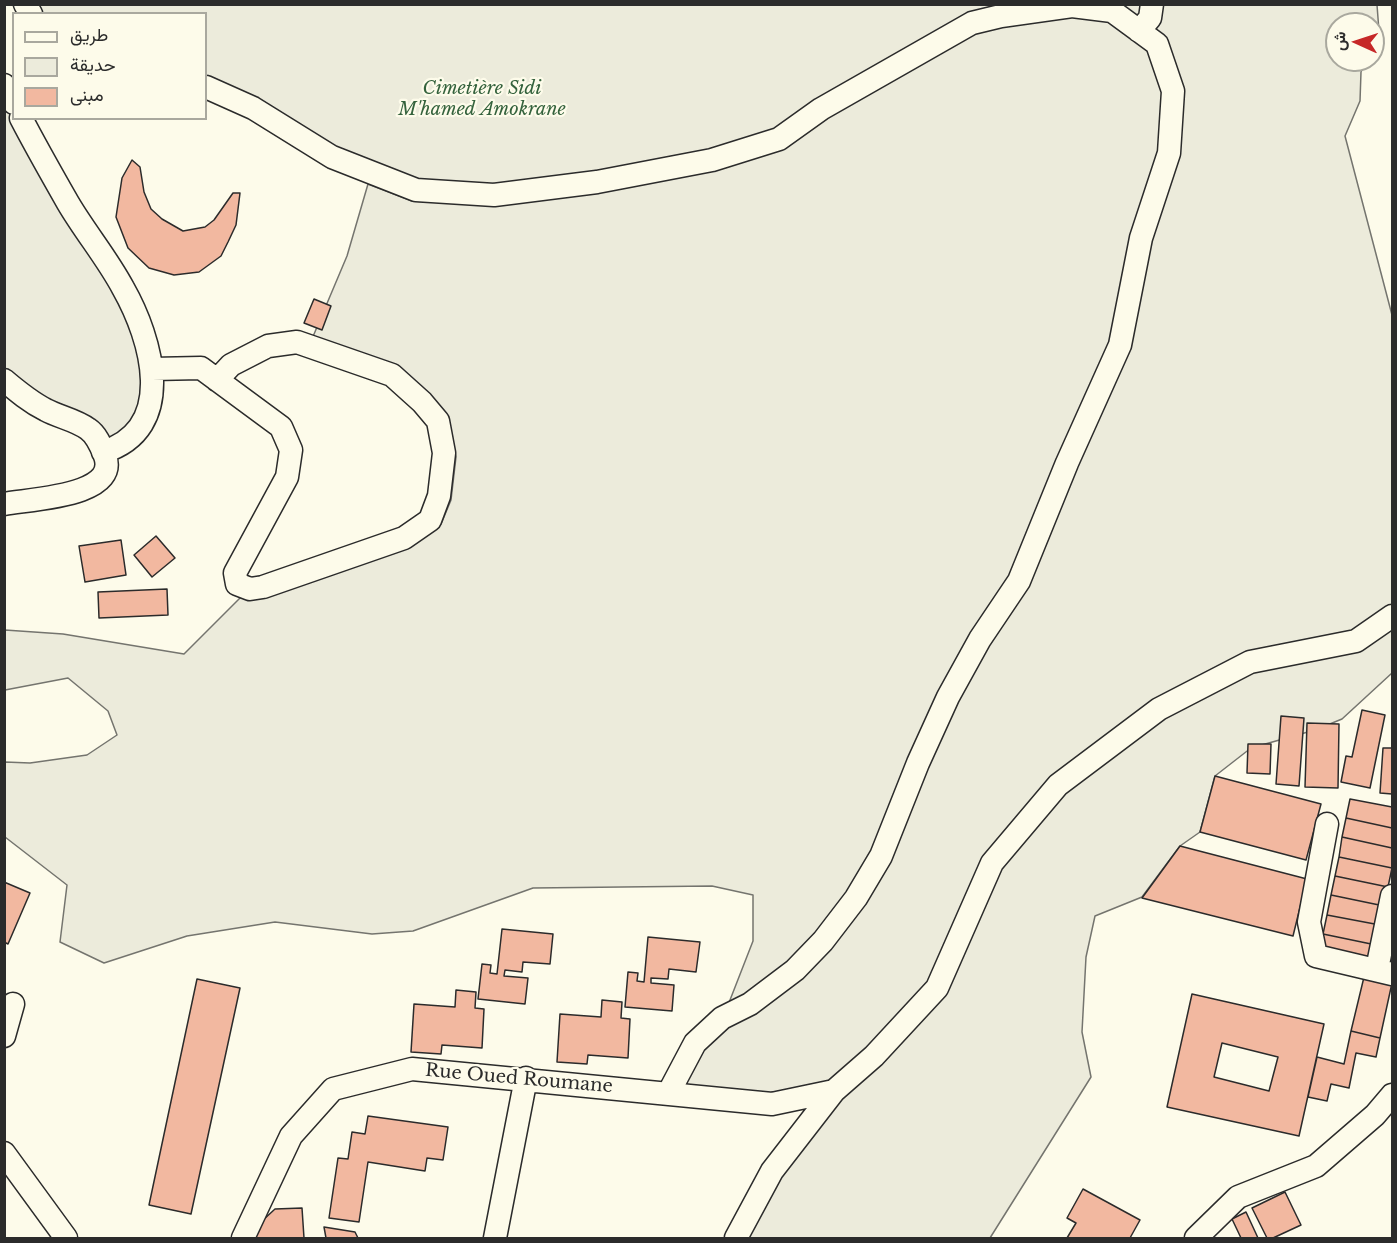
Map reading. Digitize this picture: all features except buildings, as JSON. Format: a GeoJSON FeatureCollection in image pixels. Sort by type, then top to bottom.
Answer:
{"type":"FeatureCollection","features":[{"type":"Feature","properties":{"kind":"street"},"geometry":{"type":"LineString","coordinates":[[1139,31],[1150,18],[1152,4]]}},
{"type":"Feature","properties":{"kind":"street"},"geometry":{"type":"LineString","coordinates":[[207,87],[253,108],[332,158],[416,190],[494,195],[597,182],[712,160],[779,139],[820,109],[972,23],[1035,9],[1072,6],[1112,11],[1157,44],[1173,92],[1168,153],[1141,238],[1120,345],[1067,463],[1020,581],[980,639],[948,697],[918,762],[881,856],[856,898],[823,941],[795,970],[750,1004],[722,1018],[695,1043],[668,1094]]}},
{"type":"Feature","properties":{"kind":"street"},"geometry":{"type":"LineString","coordinates":[[4,85],[12,99]]}},
{"type":"Feature","properties":{"kind":"street"},"geometry":{"type":"LineString","coordinates":[[22,120],[69,205],[125,290],[152,369],[153,396],[146,417],[136,434],[123,446],[103,452]]}},
{"type":"Feature","properties":{"kind":"street"},"geometry":{"type":"LineString","coordinates":[[152,369],[201,368],[281,427],[291,450],[287,477],[235,573],[237,584],[250,589],[263,587],[404,538],[430,520],[439,496],[444,453],[438,421],[422,402],[392,375],[297,342],[268,346],[231,365],[218,380]]}},
{"type":"Feature","properties":{"kind":"street"},"geometry":{"type":"LineString","coordinates":[[4,380],[20,394],[45,410],[88,428],[96,437],[107,461],[106,471],[98,482],[82,491],[4,504]]}},
{"type":"Feature","properties":{"kind":"street"},"geometry":{"type":"LineString","coordinates":[[736,1239],[772,1171],[834,1091],[874,1056],[938,988],[992,863],[1058,785],[1159,709],[1250,662],[1356,641],[1392,616]]}},
{"type":"Feature","properties":{"kind":"street"},"geometry":{"type":"LineString","coordinates":[[1327,824],[1309,922],[1316,956],[1385,972],[1392,896]]}},
{"type":"Feature","properties":{"kind":"street"},"geometry":{"type":"LineString","coordinates":[[4,1036],[13,1005]]}},
{"type":"Feature","properties":{"kind":"street","name":"Rue Oued Roumane"},"geometry":{"type":"LineString","coordinates":[[245,1237],[291,1136],[333,1089],[412,1069],[526,1078],[772,1104],[834,1091]]}},
{"type":"Feature","properties":{"kind":"street"},"geometry":{"type":"LineString","coordinates":[[495,1239],[526,1078]]}},
{"type":"Feature","properties":{"kind":"street"},"geometry":{"type":"LineString","coordinates":[[1196,1239],[1238,1197],[1316,1166],[1375,1115],[1392,1095]]}},
{"type":"Feature","properties":{"kind":"street"},"geometry":{"type":"LineString","coordinates":[[4,1153],[66,1239]]}},
{"type":"Feature","properties":{"kind":"green space","name":"Cimetière Sidi M'hamed Amokrane"},"geometry":{"type":"Polygon","coordinates":[[[1149,4],[1145,20],[1111,7],[1001,16],[779,139],[597,182],[416,190],[207,87],[207,12],[30,12],[25,5],[1149,4]]]}},
{"type":"Feature","properties":{"kind":"green space"},"geometry":{"type":"Polygon","coordinates":[[[1152,5],[1377,5],[1378,12],[1325,12],[1325,72],[1361,72],[1360,101],[1345,136],[1392,315],[1392,673],[1342,719],[1315,730],[1251,748],[1215,776],[1200,832],[1180,846],[1142,897],[1095,916],[1086,957],[1082,1032],[1091,1077],[990,1238],[736,1238],[833,1092],[772,1104],[668,1094],[723,1018],[753,941],[753,895],[712,886],[533,888],[413,931],[372,934],[275,922],[187,936],[104,963],[60,942],[67,885],[5,837],[5,762],[30,763],[87,755],[117,735],[108,711],[68,678],[5,690],[5,630],[63,634],[184,654],[249,589],[416,542],[441,524],[451,500],[456,457],[449,425],[434,406],[309,346],[347,256],[368,184],[412,201],[489,205],[708,171],[968,34],[1039,20],[1078,17],[1108,22],[1135,41],[1152,5]]]}},
{"type":"Feature","properties":{"kind":"green space"},"geometry":{"type":"Polygon","coordinates":[[[4,85],[12,100],[12,120],[23,120],[152,369],[123,446],[5,380],[4,85]]]}}]}
